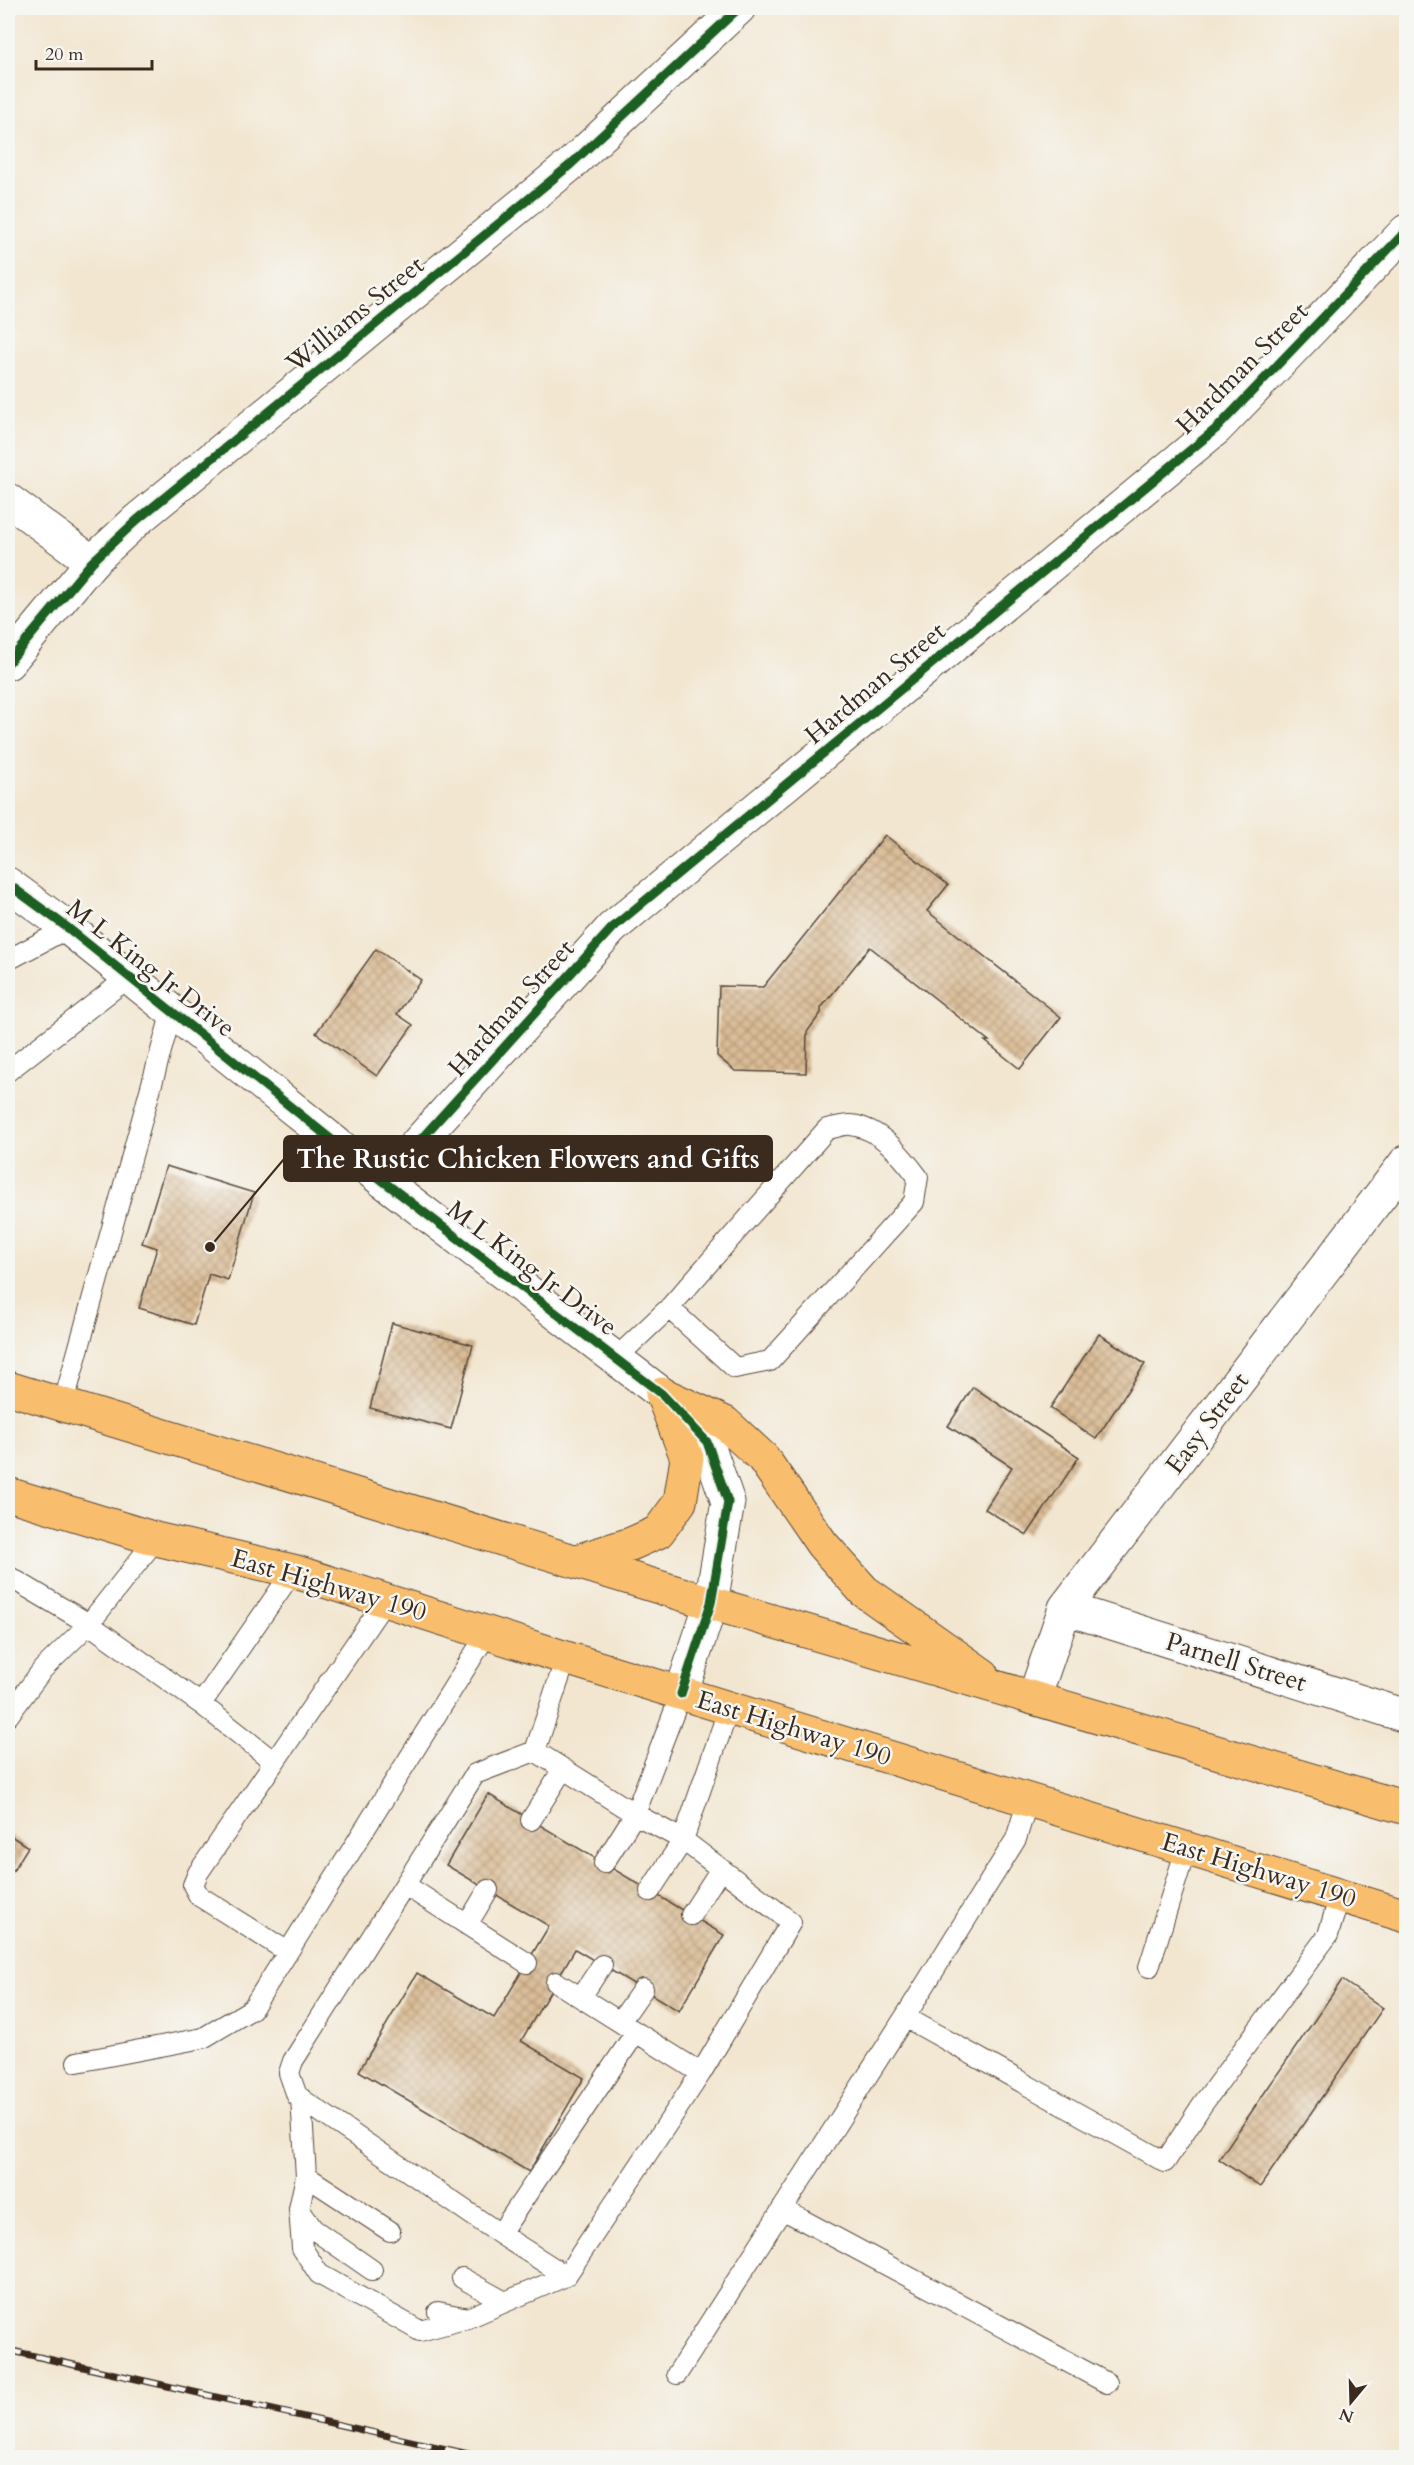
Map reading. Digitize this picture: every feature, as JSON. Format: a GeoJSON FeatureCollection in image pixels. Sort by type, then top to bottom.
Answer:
{"type":"FeatureCollection","features":[{"type":"Feature","properties":{"kind":"main road"},"geometry":{"type":"LineString","coordinates":[[8,1388],[711,1603],[1407,1808]]}},
{"type":"Feature","properties":{"kind":"main road"},"geometry":{"type":"LineString","coordinates":[[577,1561],[631,1544],[658,1532],[680,1502],[687,1458],[662,1394]]}},
{"type":"Feature","properties":{"kind":"main road"},"geometry":{"type":"LineString","coordinates":[[662,1394],[725,1423],[763,1458],[822,1544],[864,1591],[1003,1689]]}},
{"type":"Feature","properties":{"kind":"main road","name":"East Highway 190"},"geometry":{"type":"LineString","coordinates":[[8,1494],[156,1539],[293,1571],[681,1694],[1407,1916]]}},
{"type":"Feature","properties":{"kind":"street","name":"Williams Street"},"geometry":{"type":"LineString","coordinates":[[8,663],[92,562],[137,520],[570,165],[739,8]]}},
{"type":"Feature","properties":{"kind":"street","name":"Hardman Street"},"geometry":{"type":"LineString","coordinates":[[383,1181],[612,928],[1217,428],[1407,231]]}},
{"type":"Feature","properties":{"kind":"street"},"geometry":{"type":"LineString","coordinates":[[8,500],[92,562]]}},
{"type":"Feature","properties":{"kind":"street","name":"M L King Jr Drive"},"geometry":{"type":"LineString","coordinates":[[8,884],[129,976],[383,1181],[662,1394],[707,1442],[728,1502],[711,1603],[681,1694]]}},
{"type":"Feature","properties":{"kind":"street","name":"Easy Street"},"geometry":{"type":"LineString","coordinates":[[1034,1698],[1065,1608],[1407,1162]]}},
{"type":"Feature","properties":{"kind":"street","name":"Parnell Street"},"geometry":{"type":"LineString","coordinates":[[1065,1608],[1407,1716]]}},
{"type":"Feature","properties":{"kind":"lane"},"geometry":{"type":"LineString","coordinates":[[8,960],[68,928]]}},
{"type":"Feature","properties":{"kind":"lane"},"geometry":{"type":"LineString","coordinates":[[8,1071],[129,976]]}},
{"type":"Feature","properties":{"kind":"lane"},"geometry":{"type":"LineString","coordinates":[[63,1405],[172,1011]]}},
{"type":"Feature","properties":{"kind":"lane"},"geometry":{"type":"LineString","coordinates":[[616,1358],[669,1308],[827,1129],[850,1125],[873,1132],[901,1154],[918,1177],[914,1202],[770,1361],[735,1368],[669,1308]]}},
{"type":"Feature","properties":{"kind":"lane"},"geometry":{"type":"LineString","coordinates":[[8,1716],[44,1669],[89,1624],[156,1539]]}},
{"type":"Feature","properties":{"kind":"lane"},"geometry":{"type":"LineString","coordinates":[[201,1704],[293,1571]]}},
{"type":"Feature","properties":{"kind":"lane"},"geometry":{"type":"LineString","coordinates":[[8,1576],[89,1624],[201,1704],[273,1761]]}},
{"type":"Feature","properties":{"kind":"lane"},"geometry":{"type":"LineString","coordinates":[[288,1952],[200,1896],[193,1885],[198,1873],[273,1761],[385,1601]]}},
{"type":"Feature","properties":{"kind":"lane"},"geometry":{"type":"LineString","coordinates":[[77,2062],[203,2038],[252,2009],[488,1632]]}},
{"type":"Feature","properties":{"kind":"lane"},"geometry":{"type":"LineString","coordinates":[[535,1751],[566,1658]]}},
{"type":"Feature","properties":{"kind":"lane"},"geometry":{"type":"LineString","coordinates":[[604,1863],[635,1814],[681,1694]]}},
{"type":"Feature","properties":{"kind":"lane"},"geometry":{"type":"LineString","coordinates":[[650,1891],[683,1840],[729,1708]]}},
{"type":"Feature","properties":{"kind":"lane"},"geometry":{"type":"LineString","coordinates":[[300,2098],[306,2176],[299,2210],[302,2248],[319,2274],[420,2331],[468,2318],[566,2276],[701,2073],[791,1922],[683,1840],[635,1814],[535,1751]]}},
{"type":"Feature","properties":{"kind":"lane"},"geometry":{"type":"LineString","coordinates":[[535,1751],[475,1774],[293,2061],[289,2073],[297,2096],[566,2276]]}},
{"type":"Feature","properties":{"kind":"lane"},"geometry":{"type":"LineString","coordinates":[[531,1820],[563,1769]]}},
{"type":"Feature","properties":{"kind":"lane"},"geometry":{"type":"LineString","coordinates":[[676,2374],[1016,1839],[1028,1800]]}},
{"type":"Feature","properties":{"kind":"lane"},"geometry":{"type":"LineString","coordinates":[[1149,1967],[1186,1848]]}},
{"type":"Feature","properties":{"kind":"lane"},"geometry":{"type":"LineString","coordinates":[[691,1915],[720,1870]]}},
{"type":"Feature","properties":{"kind":"lane"},"geometry":{"type":"LineString","coordinates":[[405,1886],[527,1963]]}},
{"type":"Feature","properties":{"kind":"lane"},"geometry":{"type":"LineString","coordinates":[[467,1925],[488,1890]]}},
{"type":"Feature","properties":{"kind":"lane"},"geometry":{"type":"LineString","coordinates":[[905,2017],[1165,2162],[1202,2105],[1328,1935],[1340,1895]]}},
{"type":"Feature","properties":{"kind":"lane"},"geometry":{"type":"LineString","coordinates":[[581,1997],[602,1965]]}},
{"type":"Feature","properties":{"kind":"lane"},"geometry":{"type":"LineString","coordinates":[[556,1982],[701,2073]]}},
{"type":"Feature","properties":{"kind":"lane"},"geometry":{"type":"LineString","coordinates":[[500,2234],[628,2027],[643,1989]]}},
{"type":"Feature","properties":{"kind":"lane"},"geometry":{"type":"LineString","coordinates":[[306,2176],[390,2231]]}},
{"type":"Feature","properties":{"kind":"lane"},"geometry":{"type":"LineString","coordinates":[[782,2209],[1107,2383]]}},
{"type":"Feature","properties":{"kind":"lane"},"geometry":{"type":"LineString","coordinates":[[299,2210],[313,2229],[372,2270]]}},
{"type":"Feature","properties":{"kind":"lane"},"geometry":{"type":"LineString","coordinates":[[462,2278],[505,2302]]}},
{"type":"Feature","properties":{"kind":"lane"},"geometry":{"type":"LineString","coordinates":[[438,2312],[468,2318]]}},
{"type":"Feature","properties":{"kind":"building"},"geometry":{"type":"Polygon","coordinates":[[[885,835],[948,885],[927,911],[1061,1017],[1020,1069],[985,1041],[989,1041],[870,947],[821,1008],[821,1013],[807,1032],[806,1073],[735,1071],[717,1056],[719,986],[763,987],[885,835]]]}},
{"type":"Feature","properties":{"kind":"building"},"geometry":{"type":"Polygon","coordinates":[[[376,949],[421,980],[397,1014],[413,1025],[377,1076],[316,1033],[376,949]]]}},
{"type":"Feature","properties":{"kind":"building"},"geometry":{"type":"Polygon","coordinates":[[[166,1166],[254,1193],[228,1280],[209,1274],[194,1325],[139,1308],[157,1248],[142,1243],[166,1166]]]}},
{"type":"Feature","properties":{"kind":"building"},"geometry":{"type":"Polygon","coordinates":[[[392,1323],[473,1345],[451,1429],[370,1408],[392,1323]]]}},
{"type":"Feature","properties":{"kind":"building"},"geometry":{"type":"Polygon","coordinates":[[[1099,1334],[1145,1364],[1096,1439],[1050,1408],[1099,1334]]]}},
{"type":"Feature","properties":{"kind":"building"},"geometry":{"type":"Polygon","coordinates":[[[973,1387],[1079,1457],[1027,1535],[985,1509],[1012,1467],[948,1426],[973,1387]]]}},
{"type":"Feature","properties":{"kind":"building"},"geometry":{"type":"Polygon","coordinates":[[[488,1794],[724,1935],[679,2011],[575,1949],[521,2041],[584,2078],[529,2172],[359,2071],[417,1973],[494,2018],[549,1926],[446,1865],[488,1794]]]}},
{"type":"Feature","properties":{"kind":"building"},"geometry":{"type":"Polygon","coordinates":[[[8,1834],[28,1847],[8,1879],[8,1834]]]}},
{"type":"Feature","properties":{"kind":"building"},"geometry":{"type":"Polygon","coordinates":[[[1342,1980],[1383,2008],[1260,2187],[1219,2159],[1342,1980]]]}},
{"type":"Feature","properties":{"kind":"railway"},"geometry":{"type":"LineString","coordinates":[[8,2350],[486,2458]]}},
{"type":"Feature","properties":{"kind":"cycle path"},"geometry":{"type":"LineString","coordinates":[[8,663],[92,562],[137,520],[570,165],[739,8]]}},
{"type":"Feature","properties":{"kind":"cycle path"},"geometry":{"type":"LineString","coordinates":[[383,1181],[612,928],[1217,428],[1406,231]]}},
{"type":"Feature","properties":{"kind":"cycle path"},"geometry":{"type":"LineString","coordinates":[[8,884],[68,928],[383,1181],[662,1394],[707,1442],[728,1502],[711,1603],[681,1694]]}},
{"type":"Feature","properties":{"kind":"place","name":"The Rustic Chicken Flowers and Gifts"},"geometry":{"type":"Point","coordinates":[210,1247]}}]}
